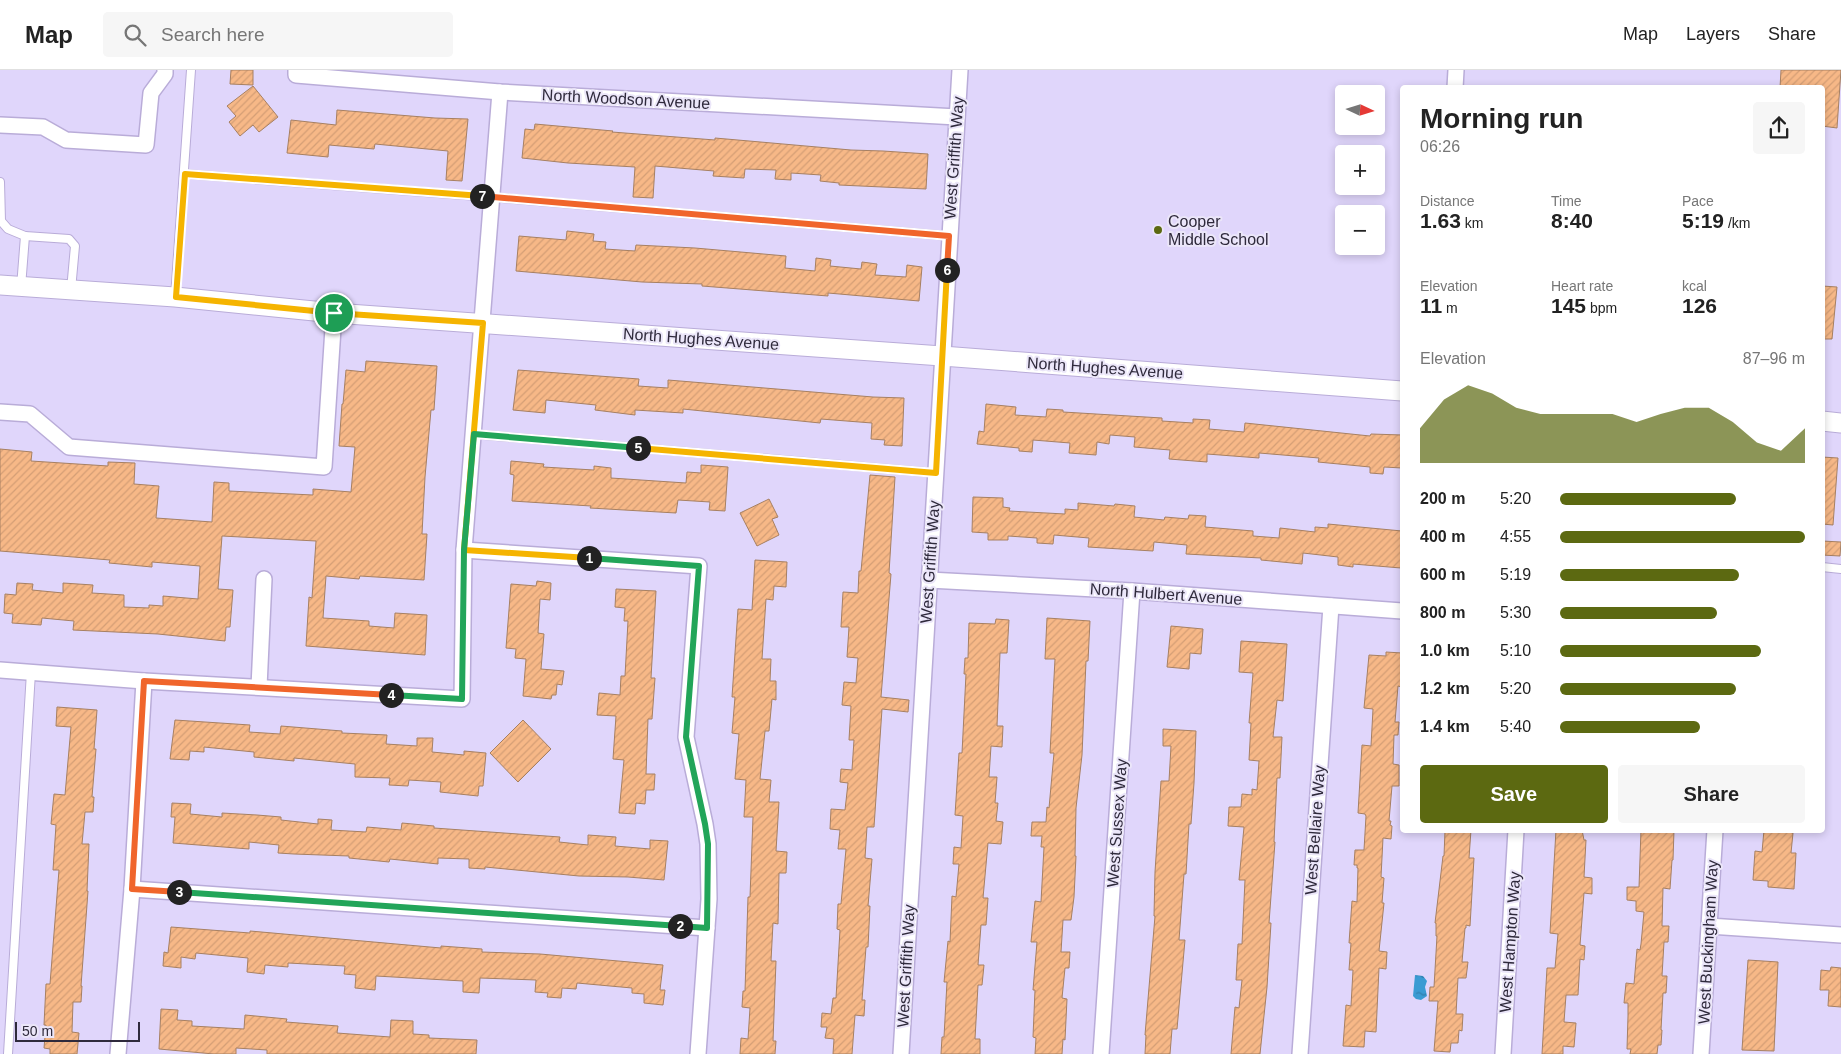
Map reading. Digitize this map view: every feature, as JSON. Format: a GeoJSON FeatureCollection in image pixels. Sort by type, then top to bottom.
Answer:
{"type":"FeatureCollection","features":[{"type":"Feature","properties":{"kind":"street"},"geometry":{"type":"LineString","coordinates":[[0,125],[43,127],[66,140],[146,145],[151,93],[165,70]]}},
{"type":"Feature","properties":{"kind":"street","name":"West Griffith Way"},"geometry":{"type":"LineString","coordinates":[[900,1054],[960,70]]}},
{"type":"Feature","properties":{"kind":"street"},"geometry":{"type":"LineString","coordinates":[[1455,85],[1456,70]]}},
{"type":"Feature","properties":{"kind":"street","name":"North Woodson Avenue"},"geometry":{"type":"LineString","coordinates":[[296,72],[500,92],[957,117]]}},
{"type":"Feature","properties":{"kind":"street"},"geometry":{"type":"LineString","coordinates":[[0,670],[144,681],[462,699],[464,550],[500,92]]}},
{"type":"Feature","properties":{"kind":"street","name":"North Hughes Avenue"},"geometry":{"type":"LineString","coordinates":[[0,285],[176,297],[334,313],[1400,391]]}},
{"type":"Feature","properties":{"kind":"street"},"geometry":{"type":"LineString","coordinates":[[0,412],[30,414],[69,447],[324,467],[334,313]]}},
{"type":"Feature","properties":{"kind":"street"},"geometry":{"type":"LineString","coordinates":[[1825,421],[1841,423]]}},
{"type":"Feature","properties":{"kind":"street"},"geometry":{"type":"LineString","coordinates":[[464,550],[699,566],[686,737],[708,844],[707,928],[698,1054]]}},
{"type":"Feature","properties":{"kind":"street"},"geometry":{"type":"LineString","coordinates":[[259,687],[264,579]]}},
{"type":"Feature","properties":{"kind":"street","name":"North Hulbert Avenue"},"geometry":{"type":"LineString","coordinates":[[929,580],[1132,591],[1400,611]]}},
{"type":"Feature","properties":{"kind":"street","name":"West Sussex Way"},"geometry":{"type":"LineString","coordinates":[[1101,1054],[1132,591]]}},
{"type":"Feature","properties":{"kind":"street","name":"West Bellaire Way"},"geometry":{"type":"LineString","coordinates":[[1300,1054],[1331,606]]}},
{"type":"Feature","properties":{"kind":"street"},"geometry":{"type":"LineString","coordinates":[[118,1054],[132,889],[144,681]]}},
{"type":"Feature","properties":{"kind":"street","name":"West Hampton Way"},"geometry":{"type":"LineString","coordinates":[[1503,1054],[1516,833]]}},
{"type":"Feature","properties":{"kind":"street","name":"West Buckingham Way"},"geometry":{"type":"LineString","coordinates":[[1701,1054],[1714,833]]}},
{"type":"Feature","properties":{"kind":"street"},"geometry":{"type":"LineString","coordinates":[[132,889],[707,928]]}},
{"type":"Feature","properties":{"kind":"street"},"geometry":{"type":"LineString","coordinates":[[1709,926],[1841,935]]}},
{"type":"Feature","properties":{"kind":"lane"},"geometry":{"type":"LineString","coordinates":[[176,297],[191,70]]}},
{"type":"Feature","properties":{"kind":"lane"},"geometry":{"type":"LineString","coordinates":[[185,174],[492,197],[949,236]]}},
{"type":"Feature","properties":{"kind":"lane"},"geometry":{"type":"LineString","coordinates":[[0,182],[1,221],[8,230],[25,236],[69,239],[75,246],[71,290]]}},
{"type":"Feature","properties":{"kind":"lane"},"geometry":{"type":"LineString","coordinates":[[21,287],[25,236]]}},
{"type":"Feature","properties":{"kind":"lane"},"geometry":{"type":"LineString","coordinates":[[474,434],[936,473]]}},
{"type":"Feature","properties":{"kind":"lane"},"geometry":{"type":"LineString","coordinates":[[1825,567],[1841,569]]}},
{"type":"Feature","properties":{"kind":"lane"},"geometry":{"type":"LineString","coordinates":[[8,1054],[30,672]]}},
{"type":"Feature","properties":{"kind":"water"},"geometry":{"type":"Polygon","coordinates":[[[1415,975],[1423,976],[1427,981],[1425,987],[1427,996],[1421,1000],[1413,996],[1415,975]]]}},
{"type":"Feature","properties":{"kind":"building"},"geometry":{"type":"Polygon","coordinates":[[[231,70],[253,70],[253,85],[230,84],[231,70]]]}},
{"type":"Feature","properties":{"kind":"building"},"geometry":{"type":"Polygon","coordinates":[[[1781,70],[1841,70],[1837,128],[1825,126],[1825,85],[1780,85],[1781,70]]]}},
{"type":"Feature","properties":{"kind":"building"},"geometry":{"type":"Polygon","coordinates":[[[253,86],[278,117],[259,132],[253,125],[240,136],[229,122],[236,116],[227,106],[253,86]]]}},
{"type":"Feature","properties":{"kind":"building"},"geometry":{"type":"Polygon","coordinates":[[[337,110],[468,119],[462,181],[446,180],[448,151],[375,144],[374,149],[329,145],[328,157],[287,153],[291,120],[336,125],[337,110]]]}},
{"type":"Feature","properties":{"kind":"building"},"geometry":{"type":"Polygon","coordinates":[[[535,124],[715,140],[715,138],[851,150],[928,154],[926,189],[839,185],[839,183],[820,181],[821,175],[791,173],[791,180],[775,179],[776,170],[745,169],[744,178],[713,176],[714,171],[655,166],[653,198],[633,197],[635,167],[522,158],[525,129],[534,130],[535,124]]]}},
{"type":"Feature","properties":{"kind":"building"},"geometry":{"type":"Polygon","coordinates":[[[567,231],[594,234],[593,241],[606,242],[605,249],[635,251],[636,245],[786,256],[785,268],[815,271],[816,258],[831,260],[830,266],[861,269],[862,262],[877,264],[875,275],[906,277],[907,265],[922,267],[919,301],[828,293],[828,296],[702,286],[702,284],[642,282],[516,271],[519,236],[566,240],[567,231]]]}},
{"type":"Feature","properties":{"kind":"building"},"geometry":{"type":"Polygon","coordinates":[[[1825,286],[1837,287],[1832,339],[1825,339],[1825,286]]]}},
{"type":"Feature","properties":{"kind":"building"},"geometry":{"type":"Polygon","coordinates":[[[366,361],[437,366],[434,410],[431,410],[425,477],[422,534],[427,534],[424,580],[360,576],[359,579],[326,576],[323,618],[369,621],[369,626],[394,628],[395,613],[427,615],[425,655],[306,646],[309,597],[312,598],[316,541],[222,536],[218,589],[233,590],[230,627],[226,627],[225,641],[158,634],[73,630],[74,621],[42,618],[41,625],[12,623],[13,614],[4,613],[5,594],[16,595],[17,583],[33,584],[32,590],[63,593],[63,583],[93,585],[92,593],[124,595],[124,607],[149,608],[149,605],[163,606],[163,596],[198,599],[200,566],[152,562],[152,567],[109,563],[110,560],[0,551],[0,449],[32,452],[31,461],[108,466],[108,462],[135,463],[134,484],[159,486],[156,518],[212,522],[214,482],[229,483],[229,491],[313,495],[313,489],[351,492],[355,447],[339,446],[342,404],[346,370],[365,372],[366,361]]]}},
{"type":"Feature","properties":{"kind":"building"},"geometry":{"type":"Polygon","coordinates":[[[518,370],[639,379],[638,386],[668,388],[668,380],[904,398],[902,446],[884,445],[885,440],[871,439],[872,423],[821,419],[820,423],[683,409],[683,413],[635,410],[635,415],[595,410],[596,405],[546,400],[545,413],[513,410],[518,370]]]}},
{"type":"Feature","properties":{"kind":"building"},"geometry":{"type":"Polygon","coordinates":[[[986,404],[1016,407],[1015,415],[1046,417],[1047,409],[1063,410],[1063,412],[1162,418],[1162,421],[1193,423],[1193,419],[1210,420],[1209,429],[1244,432],[1245,423],[1370,436],[1371,434],[1400,435],[1400,468],[1384,467],[1383,474],[1370,473],[1370,467],[1318,462],[1319,458],[1259,453],[1259,458],[1207,454],[1207,462],[1169,459],[1170,450],[1134,447],[1135,437],[1110,435],[1109,444],[1097,442],[1096,455],[1069,453],[1070,443],[1033,440],[1032,452],[1019,451],[1019,448],[977,444],[979,431],[984,432],[986,404]]]}},
{"type":"Feature","properties":{"kind":"building"},"geometry":{"type":"Polygon","coordinates":[[[1825,457],[1838,458],[1833,525],[1825,524],[1825,457]]]}},
{"type":"Feature","properties":{"kind":"building"},"geometry":{"type":"Polygon","coordinates":[[[511,461],[544,464],[543,467],[594,470],[594,466],[611,468],[611,478],[686,483],[687,472],[701,473],[701,465],[728,467],[725,511],[709,510],[710,502],[678,500],[676,513],[512,501],[514,475],[510,474],[511,461]]]}},
{"type":"Feature","properties":{"kind":"building"},"geometry":{"type":"Polygon","coordinates":[[[870,475],[895,477],[889,573],[891,574],[881,697],[909,700],[908,712],[882,709],[874,827],[867,827],[865,858],[872,859],[868,906],[870,906],[868,947],[866,947],[862,1000],[865,1000],[864,1016],[855,1015],[852,1054],[833,1054],[834,1039],[825,1038],[827,1027],[821,1027],[822,1013],[831,1014],[833,998],[836,998],[840,930],[837,929],[838,904],[841,904],[846,849],[838,849],[840,830],[830,829],[831,809],[845,810],[848,783],[840,782],[841,769],[852,770],[854,740],[849,740],[851,706],[842,705],[844,682],[856,683],[858,658],[847,657],[849,627],[841,627],[843,592],[858,593],[870,475]]]}},
{"type":"Feature","properties":{"kind":"building"},"geometry":{"type":"Polygon","coordinates":[[[973,497],[1003,498],[1003,507],[1010,508],[1009,511],[1065,514],[1065,509],[1078,510],[1078,503],[1114,506],[1115,504],[1135,506],[1134,517],[1164,520],[1165,517],[1188,519],[1189,515],[1206,516],[1205,527],[1253,531],[1253,536],[1279,538],[1280,528],[1315,532],[1315,527],[1328,528],[1328,524],[1400,531],[1400,568],[1353,564],[1353,567],[1338,565],[1338,557],[1303,553],[1302,564],[1261,560],[1261,558],[1186,554],[1187,545],[1154,542],[1153,551],[1088,547],[1089,538],[1054,535],[1053,544],[1037,543],[1037,538],[1008,536],[1008,540],[988,540],[988,533],[972,532],[973,497]]]}},
{"type":"Feature","properties":{"kind":"building"},"geometry":{"type":"Polygon","coordinates":[[[769,499],[778,517],[772,519],[779,535],[757,546],[740,513],[769,499]]]}},
{"type":"Feature","properties":{"kind":"building"},"geometry":{"type":"Polygon","coordinates":[[[1825,541],[1841,542],[1840,556],[1825,555],[1825,541]]]}},
{"type":"Feature","properties":{"kind":"building"},"geometry":{"type":"Polygon","coordinates":[[[755,560],[787,562],[786,587],[774,586],[773,600],[766,599],[762,659],[771,659],[770,681],[776,681],[776,700],[772,699],[769,731],[765,731],[760,779],[771,780],[769,802],[779,802],[776,851],[787,852],[786,873],[779,873],[778,924],[773,923],[771,961],[776,961],[773,1041],[776,1041],[775,1054],[740,1054],[741,1038],[748,1039],[750,1008],[742,1007],[743,991],[745,991],[753,817],[744,817],[746,780],[735,779],[739,734],[732,733],[735,697],[732,697],[738,609],[752,610],[755,560]]]}},
{"type":"Feature","properties":{"kind":"building"},"geometry":{"type":"Polygon","coordinates":[[[537,581],[551,583],[550,600],[540,599],[538,633],[544,634],[541,669],[564,671],[562,685],[557,684],[556,695],[552,695],[551,699],[523,696],[526,659],[515,658],[516,649],[506,648],[511,584],[536,586],[537,581]]]}},
{"type":"Feature","properties":{"kind":"building"},"geometry":{"type":"Polygon","coordinates":[[[616,589],[656,591],[651,678],[655,678],[652,719],[648,719],[646,774],[655,774],[654,790],[646,790],[645,804],[636,803],[635,814],[619,813],[624,760],[613,759],[616,716],[597,715],[599,693],[620,695],[621,676],[625,676],[628,621],[624,621],[625,608],[615,607],[616,589]]]}},
{"type":"Feature","properties":{"kind":"building"},"geometry":{"type":"Polygon","coordinates":[[[1047,618],[1090,621],[1088,661],[1086,661],[1082,755],[1076,808],[1074,897],[1071,920],[1063,920],[1061,952],[1070,952],[1069,968],[1065,968],[1062,998],[1067,999],[1065,1040],[1063,1039],[1062,1054],[1035,1054],[1036,1038],[1033,1037],[1035,990],[1033,990],[1037,942],[1031,942],[1035,901],[1041,902],[1044,847],[1041,847],[1042,836],[1031,836],[1032,822],[1046,822],[1054,753],[1050,753],[1055,659],[1045,659],[1047,618]]]}},
{"type":"Feature","properties":{"kind":"building"},"geometry":{"type":"Polygon","coordinates":[[[996,619],[1009,620],[1007,653],[1000,653],[997,726],[1003,726],[1002,747],[991,746],[989,777],[997,777],[995,803],[998,803],[996,821],[1003,822],[1001,844],[988,843],[983,898],[988,898],[986,925],[981,925],[978,965],[984,965],[982,985],[978,985],[975,1039],[980,1039],[980,1054],[941,1054],[942,1037],[944,1037],[947,982],[944,982],[948,941],[950,942],[952,896],[956,897],[959,864],[953,864],[954,847],[961,848],[963,816],[955,815],[959,753],[962,753],[966,674],[964,674],[965,658],[968,658],[969,623],[995,624],[996,619]]]}},
{"type":"Feature","properties":{"kind":"building"},"geometry":{"type":"Polygon","coordinates":[[[1171,626],[1203,629],[1201,654],[1190,653],[1189,669],[1167,667],[1171,626]]]}},
{"type":"Feature","properties":{"kind":"building"},"geometry":{"type":"Polygon","coordinates":[[[1241,641],[1287,644],[1283,701],[1277,700],[1273,737],[1282,737],[1280,778],[1277,778],[1267,987],[1260,1054],[1231,1054],[1235,1007],[1239,1008],[1242,980],[1236,980],[1238,944],[1242,944],[1245,880],[1239,880],[1244,827],[1228,826],[1229,807],[1241,807],[1242,794],[1252,795],[1252,789],[1257,790],[1259,761],[1249,760],[1251,723],[1249,723],[1253,673],[1239,672],[1241,641]]]}},
{"type":"Feature","properties":{"kind":"building"},"geometry":{"type":"Polygon","coordinates":[[[1386,652],[1400,653],[1400,686],[1398,686],[1395,722],[1399,722],[1398,735],[1394,735],[1393,764],[1399,765],[1399,786],[1392,786],[1389,821],[1391,821],[1390,825],[1392,826],[1391,839],[1383,838],[1381,877],[1384,878],[1382,903],[1384,903],[1379,951],[1387,952],[1386,969],[1379,968],[1376,1032],[1365,1031],[1364,1047],[1343,1046],[1346,1005],[1351,1006],[1353,970],[1349,970],[1351,943],[1349,943],[1352,901],[1357,902],[1358,868],[1357,865],[1354,865],[1355,850],[1364,850],[1366,816],[1365,814],[1358,813],[1362,745],[1371,746],[1373,709],[1364,708],[1369,655],[1386,656],[1386,652]]]}},
{"type":"Feature","properties":{"kind":"building"},"geometry":{"type":"Polygon","coordinates":[[[57,707],[97,710],[92,797],[94,797],[93,812],[85,812],[82,844],[89,844],[88,891],[81,1002],[73,1002],[72,1032],[79,1033],[77,1054],[50,1054],[50,1049],[44,1048],[46,984],[50,984],[59,870],[53,870],[56,825],[51,824],[54,794],[65,795],[71,727],[56,726],[57,707]]]}},
{"type":"Feature","properties":{"kind":"building"},"geometry":{"type":"Polygon","coordinates":[[[175,720],[250,725],[249,732],[280,734],[281,726],[342,731],[342,733],[387,735],[386,744],[417,746],[417,738],[433,738],[432,752],[464,755],[464,751],[486,753],[483,786],[479,786],[478,796],[440,792],[441,782],[409,780],[408,786],[389,785],[390,778],[355,777],[355,764],[294,758],[294,761],[254,757],[254,752],[204,747],[204,752],[190,751],[189,760],[170,759],[175,720]]]}},
{"type":"Feature","properties":{"kind":"building"},"geometry":{"type":"Polygon","coordinates":[[[523,720],[551,749],[518,782],[490,753],[523,720]]]}},
{"type":"Feature","properties":{"kind":"building"},"geometry":{"type":"Polygon","coordinates":[[[1163,729],[1196,731],[1194,783],[1179,940],[1185,940],[1177,1029],[1172,1029],[1170,1054],[1145,1054],[1155,916],[1155,872],[1161,781],[1169,781],[1171,746],[1163,746],[1163,729]]]}},
{"type":"Feature","properties":{"kind":"building"},"geometry":{"type":"Polygon","coordinates":[[[172,803],[191,804],[190,814],[222,817],[222,813],[257,815],[281,817],[281,820],[318,824],[318,819],[332,820],[331,830],[366,832],[367,827],[401,830],[402,823],[434,826],[434,828],[560,837],[559,842],[588,845],[588,835],[616,837],[615,846],[650,849],[650,840],[668,841],[664,880],[579,876],[485,867],[485,869],[469,868],[469,859],[438,858],[438,864],[390,859],[389,862],[349,858],[349,856],[278,853],[279,845],[249,842],[249,849],[173,843],[175,817],[171,817],[172,803]]]}},
{"type":"Feature","properties":{"kind":"building"},"geometry":{"type":"Polygon","coordinates":[[[1445,833],[1471,833],[1469,858],[1474,858],[1470,926],[1466,925],[1465,928],[1462,962],[1468,962],[1466,978],[1458,978],[1456,1014],[1463,1014],[1462,1031],[1459,1030],[1458,1043],[1451,1043],[1450,1052],[1434,1051],[1438,1001],[1429,1001],[1430,987],[1434,987],[1437,936],[1435,923],[1444,856],[1445,833]]]}},
{"type":"Feature","properties":{"kind":"building"},"geometry":{"type":"Polygon","coordinates":[[[1556,833],[1583,833],[1584,840],[1586,840],[1584,877],[1592,878],[1592,894],[1584,893],[1580,945],[1585,946],[1584,960],[1580,959],[1578,995],[1566,995],[1564,1022],[1576,1023],[1574,1047],[1563,1046],[1563,1054],[1542,1054],[1547,968],[1555,968],[1558,934],[1550,933],[1556,833]]]}},
{"type":"Feature","properties":{"kind":"building"},"geometry":{"type":"Polygon","coordinates":[[[1641,833],[1674,833],[1670,889],[1663,888],[1662,926],[1669,926],[1668,942],[1664,942],[1662,976],[1667,976],[1666,993],[1663,993],[1661,1045],[1658,1045],[1657,1054],[1630,1054],[1631,1049],[1627,1049],[1628,1003],[1624,1003],[1626,983],[1634,984],[1637,949],[1640,950],[1644,912],[1636,911],[1636,901],[1627,900],[1627,887],[1639,887],[1641,833]]]}},
{"type":"Feature","properties":{"kind":"building"},"geometry":{"type":"Polygon","coordinates":[[[1764,833],[1793,833],[1791,853],[1796,853],[1794,889],[1768,887],[1768,881],[1753,880],[1755,851],[1762,852],[1764,833]]]}},
{"type":"Feature","properties":{"kind":"building"},"geometry":{"type":"Polygon","coordinates":[[[171,927],[250,933],[250,931],[441,948],[441,946],[482,949],[482,952],[540,954],[663,965],[660,990],[665,990],[663,1005],[644,1003],[644,994],[632,993],[632,988],[577,983],[576,989],[562,988],[561,998],[547,997],[548,993],[535,992],[536,980],[480,978],[479,993],[463,992],[463,981],[376,976],[375,990],[355,988],[356,975],[344,974],[345,966],[288,963],[288,967],[265,965],[264,974],[247,972],[248,958],[196,953],[195,959],[181,957],[181,968],[163,966],[164,952],[168,953],[171,927]]]}},
{"type":"Feature","properties":{"kind":"building"},"geometry":{"type":"Polygon","coordinates":[[[1748,960],[1778,962],[1774,1051],[1742,1050],[1748,960]]]}},
{"type":"Feature","properties":{"kind":"building"},"geometry":{"type":"Polygon","coordinates":[[[1831,967],[1841,968],[1841,1007],[1828,1006],[1829,990],[1820,990],[1821,970],[1830,971],[1831,967]]]}},
{"type":"Feature","properties":{"kind":"building"},"geometry":{"type":"Polygon","coordinates":[[[161,1009],[178,1010],[177,1020],[192,1021],[192,1026],[244,1029],[245,1015],[287,1019],[286,1022],[338,1026],[337,1033],[390,1037],[391,1020],[413,1021],[413,1034],[429,1035],[429,1038],[477,1040],[476,1054],[267,1054],[267,1050],[236,1048],[236,1054],[214,1054],[159,1049],[161,1009]]]}},
{"type":"Feature","properties":{"kind":"place","name":"Cooper Middle School"},"geometry":{"type":"Point","coordinates":[1158,230]}},
{"type":"Feature","properties":{"kind":"route"},"geometry":{"type":"LineString","coordinates":[[334,313],[176,297],[185,174],[492,197],[949,236],[936,473],[474,434],[464,550],[462,699],[144,681],[132,889],[707,928],[709,899],[708,844],[686,737],[699,566],[464,550],[483,323],[334,313]]}}]}
